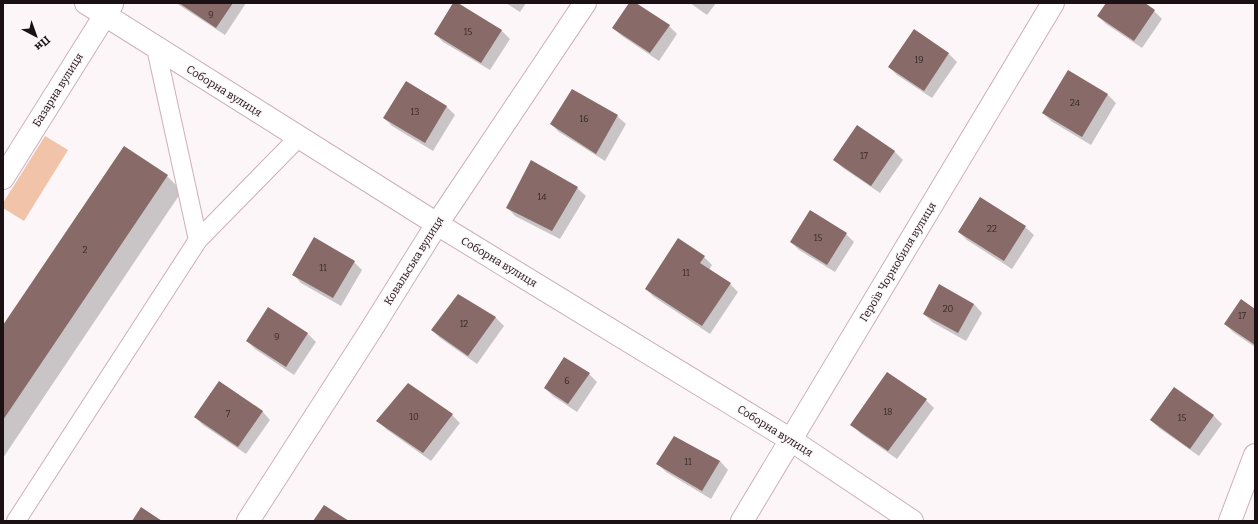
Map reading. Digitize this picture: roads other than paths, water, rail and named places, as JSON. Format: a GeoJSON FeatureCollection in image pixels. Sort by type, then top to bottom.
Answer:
{"type":"FeatureCollection","features":[{"type":"Feature","properties":{"kind":"street","name":"Соборна вулиця"},"geometry":{"type":"LineString","coordinates":[[86,3],[109,9],[156,48],[437,224],[791,440],[912,521]]}},
{"type":"Feature","properties":{"kind":"street","name":"Ковальська вулиця"},"geometry":{"type":"LineString","coordinates":[[248,521],[437,224],[585,3]]}},
{"type":"Feature","properties":{"kind":"street","name":"Героїв Чорнобиля вулиця"},"geometry":{"type":"LineString","coordinates":[[742,521],[1053,3]]}},
{"type":"Feature","properties":{"kind":"street","name":"Базарна вулиця"},"geometry":{"type":"LineString","coordinates":[[3,178],[109,9]]}},
{"type":"Feature","properties":{"kind":"street"},"geometry":{"type":"LineString","coordinates":[[1230,521],[1255,455]]}},
{"type":"Feature","properties":{"kind":"lane"},"geometry":{"type":"LineString","coordinates":[[156,48],[198,240]]}},
{"type":"Feature","properties":{"kind":"lane"},"geometry":{"type":"LineString","coordinates":[[16,521],[198,240],[299,137]]}}]}
